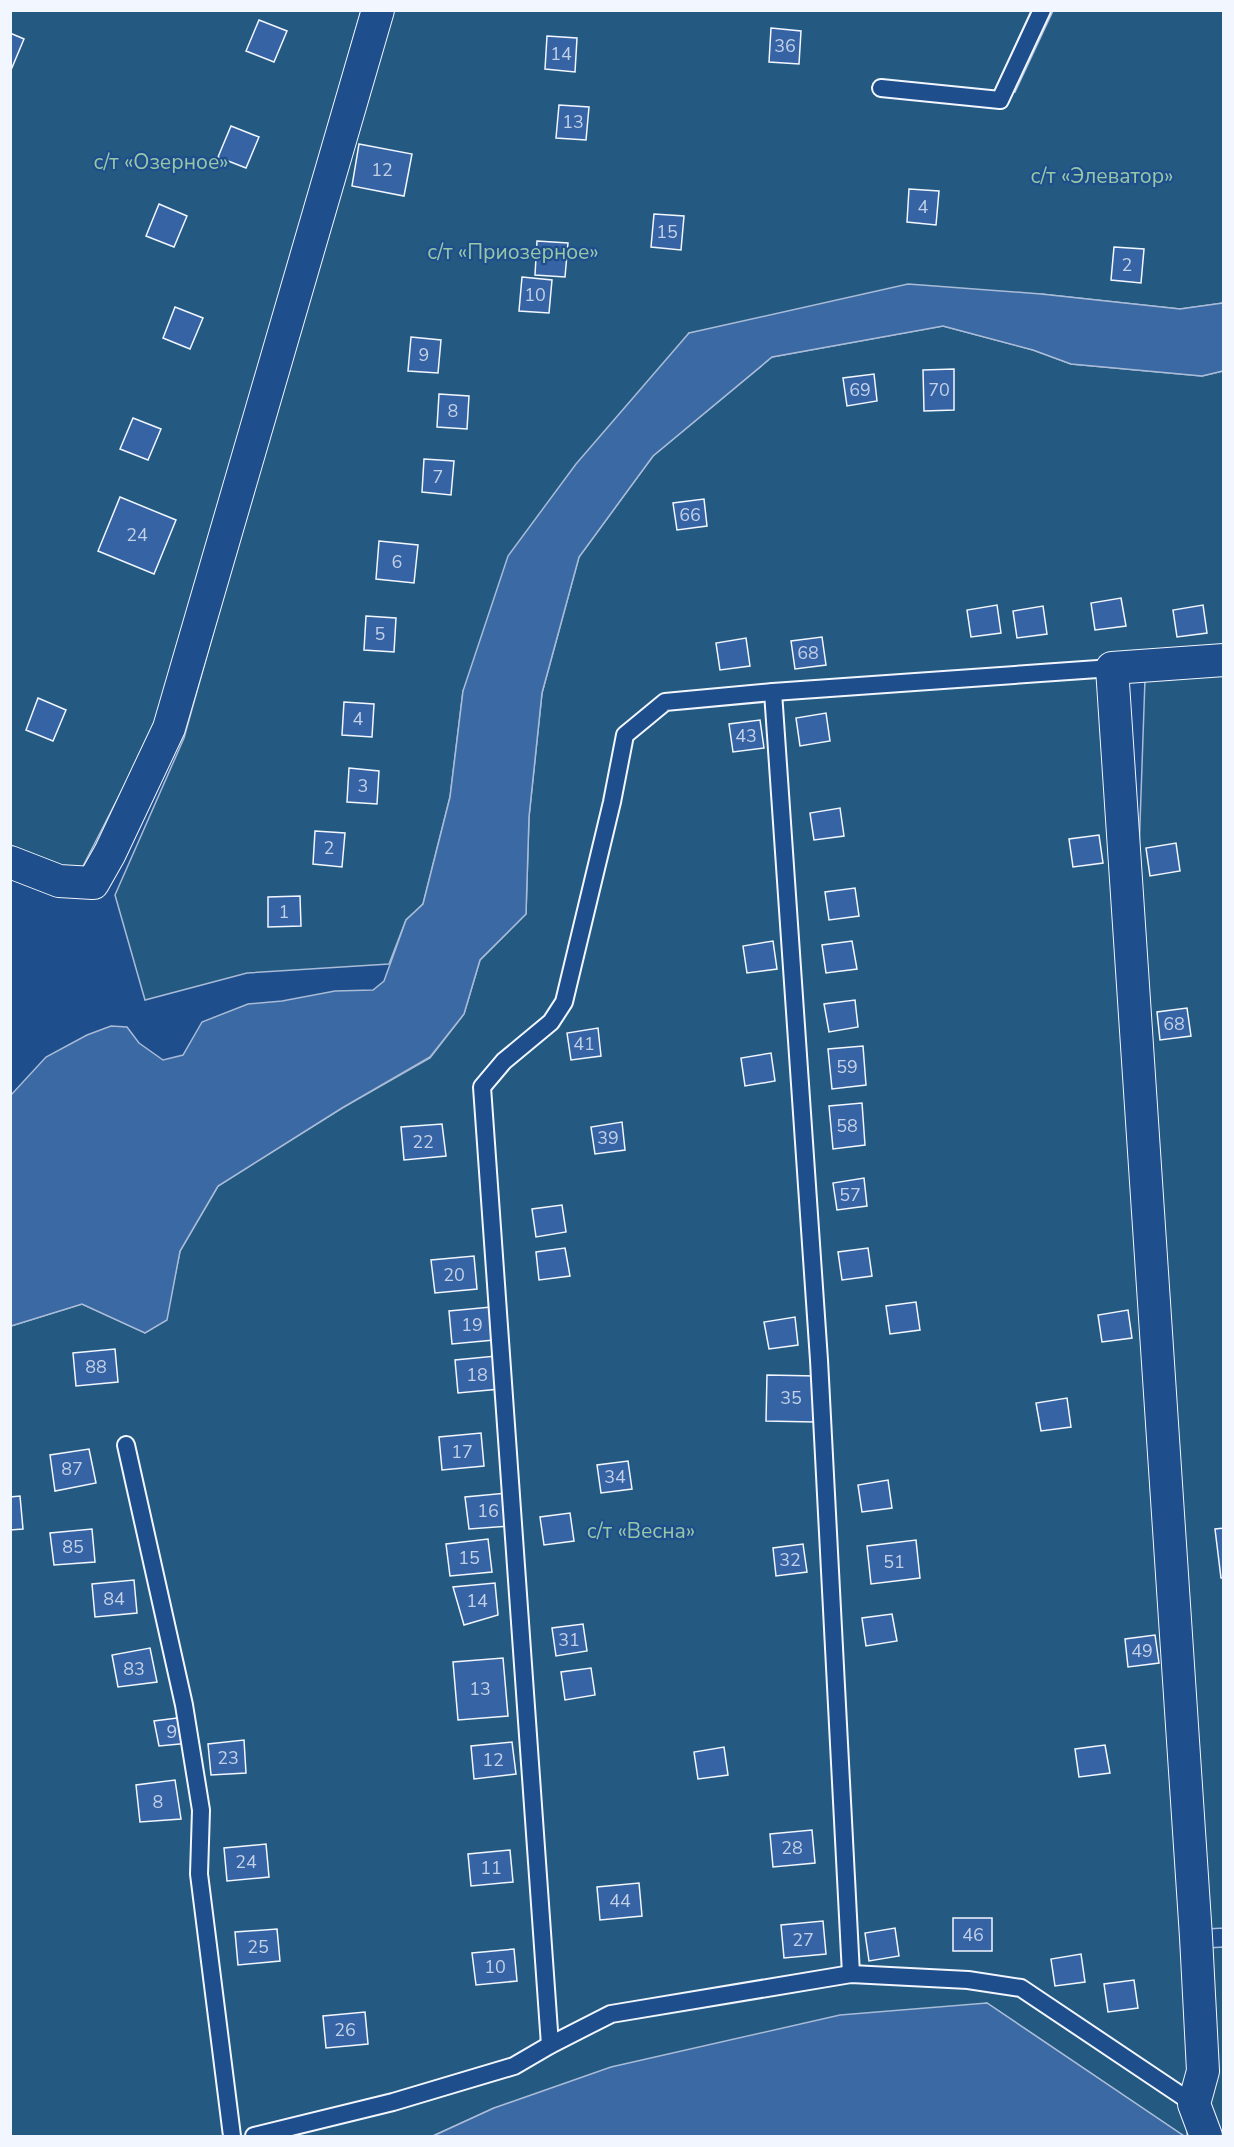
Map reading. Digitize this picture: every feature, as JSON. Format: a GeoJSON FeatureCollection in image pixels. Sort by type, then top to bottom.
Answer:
{"type":"FeatureCollection","features":[{"type":"Feature","properties":{"kind":"street"},"geometry":{"type":"LineString","coordinates":[[10,862],[58,881],[93,883],[110,853],[169,728],[378,10]]}},
{"type":"Feature","properties":{"kind":"street"},"geometry":{"type":"LineString","coordinates":[[1206,2136],[1194,2104],[1203,2071],[1210,1936],[1112,668],[1224,660]]}},
{"type":"Feature","properties":{"kind":"lane"},"geometry":{"type":"LineString","coordinates":[[881,88],[1000,100],[1042,10]]}},
{"type":"Feature","properties":{"kind":"lane"},"geometry":{"type":"LineString","coordinates":[[550,2045],[482,1087],[504,1061],[551,1022],[564,1002],[612,801],[625,735],[665,702],[1112,668]]}},
{"type":"Feature","properties":{"kind":"lane"},"geometry":{"type":"LineString","coordinates":[[774,692],[819,1360],[851,1974]]}},
{"type":"Feature","properties":{"kind":"lane"},"geometry":{"type":"LineString","coordinates":[[126,1445],[184,1705],[201,1810],[199,1874],[232,2136]]}},
{"type":"Feature","properties":{"kind":"lane"},"geometry":{"type":"LineString","coordinates":[[254,2136],[393,2102],[514,2066],[611,2014],[851,1974],[968,1980],[1021,1989],[1194,2104]]}},
{"type":"Feature","properties":{"kind":"green space","name":"с/т «Озерное»"},"geometry":{"type":"Polygon","coordinates":[[[10,11],[361,11],[159,718],[82,868],[40,863],[11,849],[10,11]]]}},
{"type":"Feature","properties":{"kind":"green space","name":"с/т «Приозерное»"},"geometry":{"type":"Polygon","coordinates":[[[387,11],[1031,11],[996,87],[1015,92],[1053,11],[1223,11],[1223,303],[1180,309],[1041,294],[689,333],[463,691],[450,797],[423,904],[406,920],[389,964],[247,973],[145,1000],[115,895],[184,738],[387,11]]]}},
{"type":"Feature","properties":{"kind":"green space","name":"с/т «Весна»"},"geometry":{"type":"Polygon","coordinates":[[[943,326],[1033,350],[1071,364],[1202,376],[1223,371],[1223,649],[1103,658],[1190,2047],[1187,2136],[987,2003],[494,2108],[433,2136],[11,2136],[11,1326],[82,1304],[145,1333],[166,1320],[180,1251],[218,1186],[342,1108],[430,1058],[464,1014],[480,960],[526,914],[529,817],[542,693],[579,557],[653,456],[772,357],[943,326]]]}},
{"type":"Feature","properties":{"kind":"green space"},"geometry":{"type":"Polygon","coordinates":[[[1223,674],[1224,1928],[1206,1929],[1139,852],[1145,679],[1223,674]]]}},
{"type":"Feature","properties":{"kind":"green space"},"geometry":{"type":"Polygon","coordinates":[[[1223,1947],[1223,2136],[1188,2136],[1215,2081],[1208,1948],[1223,1947]]]}},
{"type":"Feature","properties":{"kind":"shaded area"},"geometry":{"type":"Polygon","coordinates":[[[908,284],[1041,294],[1180,309],[1223,303],[1223,371],[1202,376],[1071,364],[1033,350],[943,326],[772,357],[653,456],[579,557],[542,693],[529,817],[526,914],[480,960],[464,1014],[430,1057],[342,1108],[218,1186],[180,1251],[167,1320],[145,1333],[82,1304],[11,1326],[11,1095],[46,1057],[87,1035],[111,1026],[127,1027],[139,1043],[163,1060],[183,1055],[202,1022],[248,1004],[282,1001],[335,991],[373,990],[384,981],[406,920],[423,904],[450,797],[463,691],[508,556],[576,464],[689,333],[908,284]]]}},
{"type":"Feature","properties":{"kind":"shaded area"},"geometry":{"type":"Polygon","coordinates":[[[987,2003],[1184,2136],[433,2136],[494,2108],[611,2067],[840,2015],[987,2003]]]}},
{"type":"Feature","properties":{"kind":"building"},"geometry":{"type":"Polygon","coordinates":[[[259,20],[287,31],[274,62],[246,51],[259,20]]]}},
{"type":"Feature","properties":{"kind":"building"},"geometry":{"type":"Polygon","coordinates":[[[771,28],[801,31],[799,64],[769,62],[771,28]]]}},
{"type":"Feature","properties":{"kind":"building"},"geometry":{"type":"Polygon","coordinates":[[[10,33],[24,39],[11,70],[10,69],[10,33]]]}},
{"type":"Feature","properties":{"kind":"building"},"geometry":{"type":"Polygon","coordinates":[[[547,36],[577,38],[575,72],[545,69],[547,36]]]}},
{"type":"Feature","properties":{"kind":"building"},"geometry":{"type":"Polygon","coordinates":[[[559,105],[589,107],[586,140],[556,138],[559,105]]]}},
{"type":"Feature","properties":{"kind":"building"},"geometry":{"type":"Polygon","coordinates":[[[231,126],[259,137],[246,168],[218,157],[231,126]]]}},
{"type":"Feature","properties":{"kind":"building"},"geometry":{"type":"Polygon","coordinates":[[[359,144],[412,154],[404,196],[352,186],[359,144]]]}},
{"type":"Feature","properties":{"kind":"building"},"geometry":{"type":"Polygon","coordinates":[[[909,189],[939,191],[936,225],[907,222],[909,189]]]}},
{"type":"Feature","properties":{"kind":"building"},"geometry":{"type":"Polygon","coordinates":[[[159,204],[187,216],[174,247],[146,236],[159,204]]]}},
{"type":"Feature","properties":{"kind":"building"},"geometry":{"type":"Polygon","coordinates":[[[654,214],[684,216],[681,250],[651,247],[654,214]]]}},
{"type":"Feature","properties":{"kind":"building"},"geometry":{"type":"Polygon","coordinates":[[[537,241],[568,243],[565,277],[535,275],[537,241]]]}},
{"type":"Feature","properties":{"kind":"building"},"geometry":{"type":"Polygon","coordinates":[[[1114,247],[1144,249],[1141,283],[1111,280],[1114,247]]]}},
{"type":"Feature","properties":{"kind":"building"},"geometry":{"type":"Polygon","coordinates":[[[522,277],[552,280],[549,313],[519,311],[522,277]]]}},
{"type":"Feature","properties":{"kind":"building"},"geometry":{"type":"Polygon","coordinates":[[[175,307],[203,318],[190,349],[163,338],[175,307]]]}},
{"type":"Feature","properties":{"kind":"building"},"geometry":{"type":"Polygon","coordinates":[[[411,337],[441,340],[438,373],[408,371],[411,337]]]}},
{"type":"Feature","properties":{"kind":"building"},"geometry":{"type":"Polygon","coordinates":[[[954,369],[954,410],[924,411],[923,370],[954,369]]]}},
{"type":"Feature","properties":{"kind":"building"},"geometry":{"type":"Polygon","coordinates":[[[874,374],[877,401],[847,406],[843,378],[874,374]]]}},
{"type":"Feature","properties":{"kind":"building"},"geometry":{"type":"Polygon","coordinates":[[[439,394],[469,396],[467,429],[437,427],[439,394]]]}},
{"type":"Feature","properties":{"kind":"building"},"geometry":{"type":"Polygon","coordinates":[[[133,418],[161,429],[148,460],[120,449],[133,418]]]}},
{"type":"Feature","properties":{"kind":"building"},"geometry":{"type":"Polygon","coordinates":[[[424,459],[454,461],[451,495],[422,492],[424,459]]]}},
{"type":"Feature","properties":{"kind":"building"},"geometry":{"type":"Polygon","coordinates":[[[120,497],[176,520],[154,574],[98,551],[120,497]]]}},
{"type":"Feature","properties":{"kind":"building"},"geometry":{"type":"Polygon","coordinates":[[[704,499],[707,526],[677,530],[673,503],[704,499]]]}},
{"type":"Feature","properties":{"kind":"building"},"geometry":{"type":"Polygon","coordinates":[[[379,541],[418,545],[414,583],[376,579],[379,541]]]}},
{"type":"Feature","properties":{"kind":"building"},"geometry":{"type":"Polygon","coordinates":[[[1121,598],[1126,626],[1095,630],[1091,603],[1121,598]]]}},
{"type":"Feature","properties":{"kind":"building"},"geometry":{"type":"Polygon","coordinates":[[[997,605],[1001,633],[971,637],[967,610],[997,605]]]}},
{"type":"Feature","properties":{"kind":"building"},"geometry":{"type":"Polygon","coordinates":[[[1203,605],[1207,633],[1177,637],[1173,610],[1203,605]]]}},
{"type":"Feature","properties":{"kind":"building"},"geometry":{"type":"Polygon","coordinates":[[[1043,606],[1047,634],[1017,638],[1013,611],[1043,606]]]}},
{"type":"Feature","properties":{"kind":"building"},"geometry":{"type":"Polygon","coordinates":[[[366,616],[396,618],[394,652],[364,650],[366,616]]]}},
{"type":"Feature","properties":{"kind":"building"},"geometry":{"type":"Polygon","coordinates":[[[822,637],[826,665],[795,669],[791,641],[822,637]]]}},
{"type":"Feature","properties":{"kind":"building"},"geometry":{"type":"Polygon","coordinates":[[[746,638],[750,666],[720,670],[716,643],[746,638]]]}},
{"type":"Feature","properties":{"kind":"building"},"geometry":{"type":"Polygon","coordinates":[[[38,698],[66,710],[53,741],[26,730],[38,698]]]}},
{"type":"Feature","properties":{"kind":"building"},"geometry":{"type":"Polygon","coordinates":[[[344,702],[374,704],[372,737],[342,735],[344,702]]]}},
{"type":"Feature","properties":{"kind":"building"},"geometry":{"type":"Polygon","coordinates":[[[826,713],[830,741],[800,746],[796,718],[826,713]]]}},
{"type":"Feature","properties":{"kind":"building"},"geometry":{"type":"Polygon","coordinates":[[[760,720],[764,748],[733,752],[729,724],[760,720]]]}},
{"type":"Feature","properties":{"kind":"building"},"geometry":{"type":"Polygon","coordinates":[[[349,768],[379,771],[377,804],[347,802],[349,768]]]}},
{"type":"Feature","properties":{"kind":"building"},"geometry":{"type":"Polygon","coordinates":[[[840,808],[844,836],[814,840],[810,813],[840,808]]]}},
{"type":"Feature","properties":{"kind":"building"},"geometry":{"type":"Polygon","coordinates":[[[315,831],[345,833],[342,867],[313,864],[315,831]]]}},
{"type":"Feature","properties":{"kind":"building"},"geometry":{"type":"Polygon","coordinates":[[[1099,835],[1103,863],[1073,867],[1069,839],[1099,835]]]}},
{"type":"Feature","properties":{"kind":"building"},"geometry":{"type":"Polygon","coordinates":[[[1176,843],[1180,871],[1150,876],[1146,848],[1176,843]]]}},
{"type":"Feature","properties":{"kind":"building"},"geometry":{"type":"Polygon","coordinates":[[[855,888],[859,916],[829,920],[825,892],[855,888]]]}},
{"type":"Feature","properties":{"kind":"building"},"geometry":{"type":"Polygon","coordinates":[[[300,896],[301,926],[268,927],[268,897],[300,896]]]}},
{"type":"Feature","properties":{"kind":"building"},"geometry":{"type":"Polygon","coordinates":[[[773,941],[777,969],[747,973],[743,946],[773,941]]]}},
{"type":"Feature","properties":{"kind":"building"},"geometry":{"type":"Polygon","coordinates":[[[852,941],[857,969],[826,973],[822,945],[852,941]]]}},
{"type":"Feature","properties":{"kind":"building"},"geometry":{"type":"Polygon","coordinates":[[[855,1000],[858,1027],[829,1032],[824,1004],[855,1000]]]}},
{"type":"Feature","properties":{"kind":"building"},"geometry":{"type":"Polygon","coordinates":[[[1187,1008],[1191,1036],[1160,1040],[1157,1012],[1187,1008]]]}},
{"type":"Feature","properties":{"kind":"building"},"geometry":{"type":"Polygon","coordinates":[[[598,1028],[601,1056],[571,1060],[567,1033],[598,1028]]]}},
{"type":"Feature","properties":{"kind":"building"},"geometry":{"type":"Polygon","coordinates":[[[863,1046],[866,1085],[832,1089],[828,1049],[863,1046]]]}},
{"type":"Feature","properties":{"kind":"building"},"geometry":{"type":"Polygon","coordinates":[[[771,1053],[775,1081],[745,1086],[741,1058],[771,1053]]]}},
{"type":"Feature","properties":{"kind":"building"},"geometry":{"type":"Polygon","coordinates":[[[862,1103],[865,1145],[833,1149],[829,1106],[862,1103]]]}},
{"type":"Feature","properties":{"kind":"building"},"geometry":{"type":"Polygon","coordinates":[[[622,1122],[625,1150],[595,1154],[591,1127],[622,1122]]]}},
{"type":"Feature","properties":{"kind":"building"},"geometry":{"type":"Polygon","coordinates":[[[442,1124],[446,1156],[404,1160],[401,1127],[442,1124]]]}},
{"type":"Feature","properties":{"kind":"building"},"geometry":{"type":"Polygon","coordinates":[[[864,1178],[867,1206],[837,1210],[833,1183],[864,1178]]]}},
{"type":"Feature","properties":{"kind":"building"},"geometry":{"type":"Polygon","coordinates":[[[562,1205],[566,1232],[536,1237],[532,1209],[562,1205]]]}},
{"type":"Feature","properties":{"kind":"building"},"geometry":{"type":"Polygon","coordinates":[[[565,1248],[570,1276],[539,1280],[536,1252],[565,1248]]]}},
{"type":"Feature","properties":{"kind":"building"},"geometry":{"type":"Polygon","coordinates":[[[868,1248],[872,1276],[842,1280],[838,1252],[868,1248]]]}},
{"type":"Feature","properties":{"kind":"building"},"geometry":{"type":"Polygon","coordinates":[[[474,1256],[477,1289],[435,1293],[431,1260],[474,1256]]]}},
{"type":"Feature","properties":{"kind":"building"},"geometry":{"type":"Polygon","coordinates":[[[916,1302],[920,1330],[890,1334],[886,1306],[916,1302]]]}},
{"type":"Feature","properties":{"kind":"building"},"geometry":{"type":"Polygon","coordinates":[[[491,1307],[494,1340],[452,1344],[449,1311],[491,1307]]]}},
{"type":"Feature","properties":{"kind":"building"},"geometry":{"type":"Polygon","coordinates":[[[1128,1310],[1132,1338],[1102,1342],[1098,1315],[1128,1310]]]}},
{"type":"Feature","properties":{"kind":"building"},"geometry":{"type":"Polygon","coordinates":[[[795,1317],[798,1345],[769,1349],[764,1322],[795,1317]]]}},
{"type":"Feature","properties":{"kind":"building"},"geometry":{"type":"Polygon","coordinates":[[[115,1349],[118,1382],[76,1386],[73,1353],[115,1349]]]}},
{"type":"Feature","properties":{"kind":"building"},"geometry":{"type":"Polygon","coordinates":[[[496,1356],[500,1389],[458,1393],[455,1360],[496,1356]]]}},
{"type":"Feature","properties":{"kind":"building"},"geometry":{"type":"Polygon","coordinates":[[[767,1375],[816,1376],[814,1422],[766,1421],[767,1375]]]}},
{"type":"Feature","properties":{"kind":"building"},"geometry":{"type":"Polygon","coordinates":[[[1067,1398],[1071,1427],[1041,1431],[1036,1403],[1067,1398]]]}},
{"type":"Feature","properties":{"kind":"building"},"geometry":{"type":"Polygon","coordinates":[[[481,1433],[484,1466],[442,1470],[439,1437],[481,1433]]]}},
{"type":"Feature","properties":{"kind":"building"},"geometry":{"type":"Polygon","coordinates":[[[89,1449],[96,1483],[55,1491],[50,1455],[89,1449]]]}},
{"type":"Feature","properties":{"kind":"building"},"geometry":{"type":"Polygon","coordinates":[[[628,1461],[632,1489],[601,1493],[597,1465],[628,1461]]]}},
{"type":"Feature","properties":{"kind":"building"},"geometry":{"type":"Polygon","coordinates":[[[888,1480],[892,1508],[862,1512],[858,1485],[888,1480]]]}},
{"type":"Feature","properties":{"kind":"building"},"geometry":{"type":"Polygon","coordinates":[[[507,1493],[510,1526],[469,1529],[465,1497],[507,1493]]]}},
{"type":"Feature","properties":{"kind":"building"},"geometry":{"type":"Polygon","coordinates":[[[20,1496],[23,1529],[10,1530],[10,1497],[20,1496]]]}},
{"type":"Feature","properties":{"kind":"building"},"geometry":{"type":"Polygon","coordinates":[[[570,1513],[574,1541],[544,1545],[540,1517],[570,1513]]]}},
{"type":"Feature","properties":{"kind":"building"},"geometry":{"type":"Polygon","coordinates":[[[1224,1528],[1224,1578],[1221,1578],[1215,1529],[1224,1528]]]}},
{"type":"Feature","properties":{"kind":"building"},"geometry":{"type":"Polygon","coordinates":[[[92,1529],[95,1562],[54,1565],[50,1533],[92,1529]]]}},
{"type":"Feature","properties":{"kind":"building"},"geometry":{"type":"Polygon","coordinates":[[[488,1539],[492,1572],[450,1576],[446,1544],[488,1539]]]}},
{"type":"Feature","properties":{"kind":"building"},"geometry":{"type":"Polygon","coordinates":[[[916,1540],[920,1578],[871,1584],[867,1546],[916,1540]]]}},
{"type":"Feature","properties":{"kind":"building"},"geometry":{"type":"Polygon","coordinates":[[[803,1544],[807,1572],[776,1576],[773,1548],[803,1544]]]}},
{"type":"Feature","properties":{"kind":"building"},"geometry":{"type":"Polygon","coordinates":[[[134,1580],[137,1613],[95,1617],[92,1584],[134,1580]]]}},
{"type":"Feature","properties":{"kind":"building"},"geometry":{"type":"Polygon","coordinates":[[[495,1583],[498,1615],[464,1625],[453,1587],[495,1583]]]}},
{"type":"Feature","properties":{"kind":"building"},"geometry":{"type":"Polygon","coordinates":[[[892,1614],[897,1641],[866,1646],[862,1618],[892,1614]]]}},
{"type":"Feature","properties":{"kind":"building"},"geometry":{"type":"Polygon","coordinates":[[[583,1624],[587,1651],[556,1656],[552,1628],[583,1624]]]}},
{"type":"Feature","properties":{"kind":"building"},"geometry":{"type":"Polygon","coordinates":[[[1155,1635],[1159,1663],[1128,1667],[1125,1639],[1155,1635]]]}},
{"type":"Feature","properties":{"kind":"building"},"geometry":{"type":"Polygon","coordinates":[[[150,1648],[157,1682],[118,1687],[112,1655],[150,1648]]]}},
{"type":"Feature","properties":{"kind":"building"},"geometry":{"type":"Polygon","coordinates":[[[503,1658],[508,1716],[458,1720],[453,1662],[503,1658]]]}},
{"type":"Feature","properties":{"kind":"building"},"geometry":{"type":"Polygon","coordinates":[[[591,1668],[595,1695],[565,1700],[561,1672],[591,1668]]]}},
{"type":"Feature","properties":{"kind":"building"},"geometry":{"type":"Polygon","coordinates":[[[185,1717],[190,1743],[159,1746],[154,1721],[185,1717]]]}},
{"type":"Feature","properties":{"kind":"building"},"geometry":{"type":"Polygon","coordinates":[[[244,1740],[246,1773],[211,1775],[208,1744],[244,1740]]]}},
{"type":"Feature","properties":{"kind":"building"},"geometry":{"type":"Polygon","coordinates":[[[512,1742],[516,1774],[474,1779],[471,1746],[512,1742]]]}},
{"type":"Feature","properties":{"kind":"building"},"geometry":{"type":"Polygon","coordinates":[[[1105,1745],[1110,1773],[1079,1777],[1075,1749],[1105,1745]]]}},
{"type":"Feature","properties":{"kind":"building"},"geometry":{"type":"Polygon","coordinates":[[[724,1747],[728,1775],[698,1779],[694,1752],[724,1747]]]}},
{"type":"Feature","properties":{"kind":"building"},"geometry":{"type":"Polygon","coordinates":[[[175,1780],[181,1819],[140,1822],[136,1785],[175,1780]]]}},
{"type":"Feature","properties":{"kind":"building"},"geometry":{"type":"Polygon","coordinates":[[[812,1830],[815,1863],[773,1867],[770,1834],[812,1830]]]}},
{"type":"Feature","properties":{"kind":"building"},"geometry":{"type":"Polygon","coordinates":[[[266,1844],[269,1877],[227,1881],[224,1848],[266,1844]]]}},
{"type":"Feature","properties":{"kind":"building"},"geometry":{"type":"Polygon","coordinates":[[[510,1850],[513,1882],[471,1886],[468,1854],[510,1850]]]}},
{"type":"Feature","properties":{"kind":"building"},"geometry":{"type":"Polygon","coordinates":[[[639,1883],[642,1916],[600,1920],[597,1887],[639,1883]]]}},
{"type":"Feature","properties":{"kind":"building"},"geometry":{"type":"Polygon","coordinates":[[[953,1918],[992,1918],[992,1951],[953,1951],[953,1918]]]}},
{"type":"Feature","properties":{"kind":"building"},"geometry":{"type":"Polygon","coordinates":[[[823,1921],[826,1954],[784,1958],[781,1925],[823,1921]]]}},
{"type":"Feature","properties":{"kind":"building"},"geometry":{"type":"Polygon","coordinates":[[[895,1928],[899,1956],[869,1961],[865,1933],[895,1928]]]}},
{"type":"Feature","properties":{"kind":"building"},"geometry":{"type":"Polygon","coordinates":[[[277,1929],[280,1961],[238,1965],[235,1932],[277,1929]]]}},
{"type":"Feature","properties":{"kind":"building"},"geometry":{"type":"Polygon","coordinates":[[[514,1949],[517,1981],[476,1985],[472,1953],[514,1949]]]}},
{"type":"Feature","properties":{"kind":"building"},"geometry":{"type":"Polygon","coordinates":[[[1081,1954],[1085,1982],[1055,1986],[1051,1959],[1081,1954]]]}},
{"type":"Feature","properties":{"kind":"building"},"geometry":{"type":"Polygon","coordinates":[[[1134,1980],[1138,2008],[1108,2012],[1104,1984],[1134,1980]]]}},
{"type":"Feature","properties":{"kind":"building"},"geometry":{"type":"Polygon","coordinates":[[[365,2012],[368,2044],[326,2048],[323,2016],[365,2012]]]}},
{"type":"Feature","properties":{"kind":"park label","name":"с/т «Элеватор»"},"geometry":{"type":"Point","coordinates":[1102,176]}}]}
